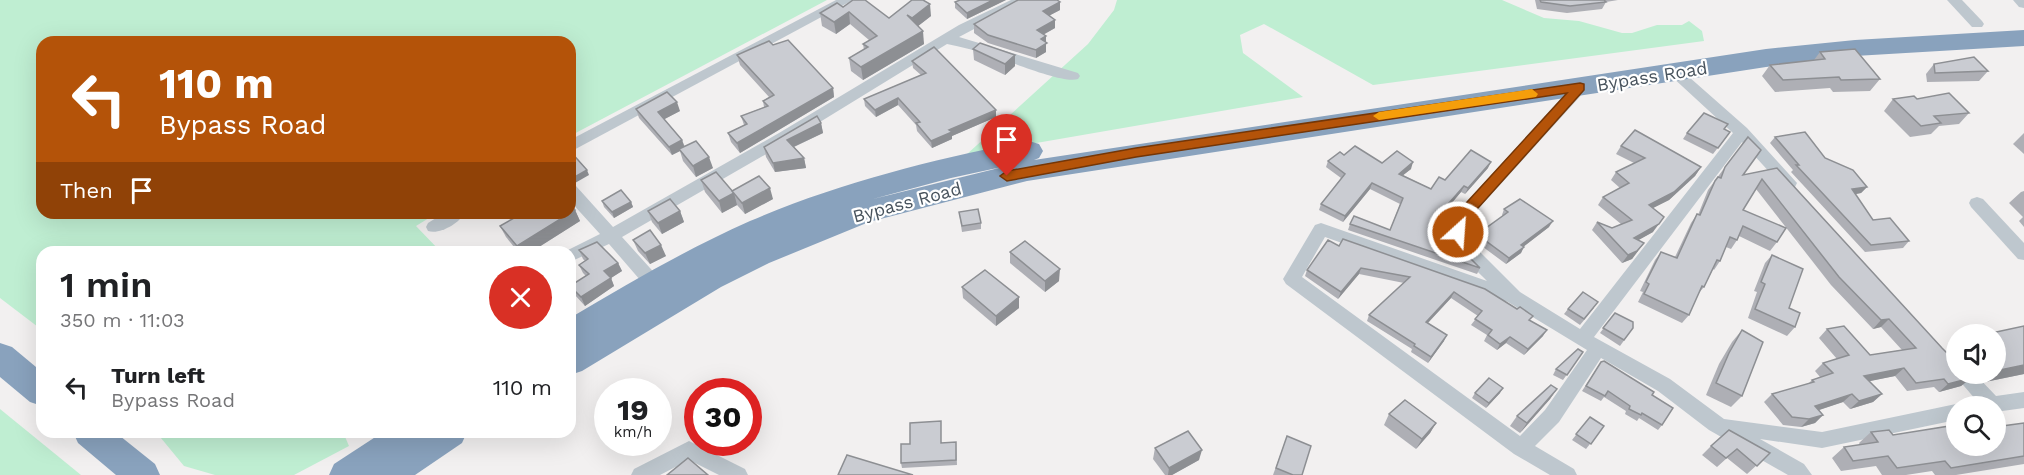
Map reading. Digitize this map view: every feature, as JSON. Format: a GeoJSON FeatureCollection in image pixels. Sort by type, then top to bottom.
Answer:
{"type":"FeatureCollection","features":[{"type":"Feature","properties":{"kind":"highway","name":"Bypass Road"},"geometry":{"type":"LineString","coordinates":[[576,357],[710,278],[855,205],[929,172],[982,160],[1207,122],[1796,38],[2024,22]]}},
{"type":"Feature","properties":{"kind":"highway","name":"Bypass Road"},"geometry":{"type":"LineString","coordinates":[[576,330],[653,284],[726,245],[855,205],[1027,171],[1675,72],[1855,48],[2024,38]]}},
{"type":"Feature","properties":{"kind":"highway"},"geometry":{"type":"LineString","coordinates":[[0,357],[36,387]]}},
{"type":"Feature","properties":{"kind":"highway"},"geometry":{"type":"LineString","coordinates":[[97,438],[142,475]]}},
{"type":"Feature","properties":{"kind":"highway"},"geometry":{"type":"LineString","coordinates":[[347,475],[403,438]]}},
{"type":"Feature","properties":{"kind":"highway"},"geometry":{"type":"LineString","coordinates":[[386,475],[441,438]]}},
{"type":"Feature","properties":{"kind":"street"},"geometry":{"type":"LineString","coordinates":[[576,144],[846,0]]}},
{"type":"Feature","properties":{"kind":"street"},"geometry":{"type":"LineString","coordinates":[[576,253],[611,236],[974,23],[1022,0]]}},
{"type":"Feature","properties":{"kind":"street"},"geometry":{"type":"LineString","coordinates":[[1954,0],[1977,24]]}},
{"type":"Feature","properties":{"kind":"street"},"geometry":{"type":"LineString","coordinates":[[2020,0],[2024,4]]}},
{"type":"Feature","properties":{"kind":"street"},"geometry":{"type":"LineString","coordinates":[[948,40],[969,42],[1044,69],[1073,76]]}},
{"type":"Feature","properties":{"kind":"street"},"geometry":{"type":"LineString","coordinates":[[1675,72],[1742,132],[1803,199]]}},
{"type":"Feature","properties":{"kind":"street"},"geometry":{"type":"LineString","coordinates":[[1514,297],[1464,247],[1458,232],[1462,216],[1580,87]]}},
{"type":"Feature","properties":{"kind":"street"},"geometry":{"type":"LineString","coordinates":[[1521,447],[1552,416],[1590,343],[1742,132]]}},
{"type":"Feature","properties":{"kind":"street"},"geometry":{"type":"LineString","coordinates":[[576,197],[653,284]]}},
{"type":"Feature","properties":{"kind":"street"},"geometry":{"type":"LineString","coordinates":[[1977,203],[2024,254]]}},
{"type":"Feature","properties":{"kind":"street"},"geometry":{"type":"LineString","coordinates":[[434,227],[447,219]]}},
{"type":"Feature","properties":{"kind":"street"},"geometry":{"type":"LineString","coordinates":[[1567,475],[1521,447],[1292,279],[1321,229],[1514,297],[1664,385],[1716,424],[1795,473]]}},
{"type":"Feature","properties":{"kind":"street"},"geometry":{"type":"LineString","coordinates":[[2006,402],[2024,400]]}},
{"type":"Feature","properties":{"kind":"street"},"geometry":{"type":"LineString","coordinates":[[1716,424],[1822,440],[1946,414]]}},
{"type":"Feature","properties":{"kind":"street"},"geometry":{"type":"LineString","coordinates":[[641,475],[689,450],[738,475]]}},
{"type":"Feature","properties":{"kind":"green space"},"geometry":{"type":"Polygon","coordinates":[[[0,0],[827,0],[576,133],[576,36],[36,36],[36,219],[427,219],[416,226],[435,246],[36,246],[36,325],[0,298],[0,0]]]}},
{"type":"Feature","properties":{"kind":"green space"},"geometry":{"type":"Polygon","coordinates":[[[1117,0],[1502,0],[1544,18],[1579,21],[1622,33],[1632,33],[1657,25],[1682,25],[1689,21],[1702,31],[1704,41],[1373,85],[1264,24],[1240,35],[1243,53],[1303,97],[966,155],[1088,44],[1114,10],[1117,0]]]}},
{"type":"Feature","properties":{"kind":"green space"},"geometry":{"type":"Polygon","coordinates":[[[0,409],[81,475],[0,475],[0,409]]]}},
{"type":"Feature","properties":{"kind":"green space"},"geometry":{"type":"Polygon","coordinates":[[[161,438],[346,438],[349,446],[294,475],[215,475],[184,466],[161,438]]]}},
{"type":"Feature","properties":{"kind":"building"},"geometry":{"type":"Polygon","coordinates":[[[853,0],[865,0],[889,18],[912,0],[923,0],[930,4],[912,18],[907,15],[923,31],[861,67],[849,58],[868,47],[863,44],[877,36],[849,12],[834,22],[820,13],[837,3],[843,7],[853,0]]]}},
{"type":"Feature","properties":{"kind":"building"},"geometry":{"type":"Polygon","coordinates":[[[993,0],[967,13],[955,2],[993,0]]]}},
{"type":"Feature","properties":{"kind":"building"},"geometry":{"type":"Polygon","coordinates":[[[1018,0],[1057,0],[1060,2],[1043,11],[1055,20],[1037,30],[1046,36],[1041,39],[1047,43],[1036,50],[988,35],[974,24],[1018,0]]]}},
{"type":"Feature","properties":{"kind":"building"},"geometry":{"type":"Polygon","coordinates":[[[1540,0],[1604,0],[1606,2],[1570,6],[1540,0]]]}},
{"type":"Feature","properties":{"kind":"building"},"geometry":{"type":"Polygon","coordinates":[[[788,40],[833,88],[737,143],[728,133],[747,124],[741,116],[768,106],[763,101],[774,95],[737,55],[769,41],[773,45],[788,40]]]}},
{"type":"Feature","properties":{"kind":"building"},"geometry":{"type":"Polygon","coordinates":[[[980,43],[1015,55],[1005,64],[973,49],[980,43]]]}},
{"type":"Feature","properties":{"kind":"building"},"geometry":{"type":"Polygon","coordinates":[[[934,47],[996,110],[949,130],[952,132],[931,141],[916,123],[920,122],[898,98],[875,110],[864,99],[926,73],[912,61],[934,47]]]}},
{"type":"Feature","properties":{"kind":"building"},"geometry":{"type":"Polygon","coordinates":[[[1855,49],[1880,79],[1841,80],[1839,77],[1783,80],[1770,65],[1825,59],[1820,52],[1855,49]]]}},
{"type":"Feature","properties":{"kind":"building"},"geometry":{"type":"Polygon","coordinates":[[[1974,57],[1988,71],[1935,73],[1934,64],[1974,57]]]}},
{"type":"Feature","properties":{"kind":"building"},"geometry":{"type":"Polygon","coordinates":[[[667,92],[677,102],[658,112],[682,140],[669,147],[636,109],[667,92]]]}},
{"type":"Feature","properties":{"kind":"building"},"geometry":{"type":"Polygon","coordinates":[[[1949,93],[1969,113],[1934,116],[1941,123],[1921,126],[1893,99],[1914,96],[1917,99],[1949,93]]]}},
{"type":"Feature","properties":{"kind":"building"},"geometry":{"type":"Polygon","coordinates":[[[1704,113],[1728,124],[1724,129],[1730,132],[1718,148],[1687,133],[1704,113]]]}},
{"type":"Feature","properties":{"kind":"building"},"geometry":{"type":"Polygon","coordinates":[[[817,116],[821,123],[787,140],[804,158],[773,163],[764,147],[817,116]]]}},
{"type":"Feature","properties":{"kind":"building"},"geometry":{"type":"Polygon","coordinates":[[[1635,130],[1701,167],[1674,192],[1649,205],[1664,217],[1659,224],[1634,238],[1644,243],[1637,251],[1628,255],[1597,222],[1612,228],[1632,220],[1603,197],[1629,183],[1616,172],[1645,158],[1621,146],[1635,130]]]}},
{"type":"Feature","properties":{"kind":"building"},"geometry":{"type":"Polygon","coordinates":[[[1805,132],[1825,158],[1853,170],[1867,187],[1852,189],[1873,220],[1890,218],[1909,241],[1871,245],[1796,165],[1799,165],[1775,137],[1805,132]]]}},
{"type":"Feature","properties":{"kind":"building"},"geometry":{"type":"Polygon","coordinates":[[[1748,137],[1761,150],[1743,175],[1777,168],[1946,352],[1946,382],[1944,379],[1916,383],[1904,368],[1864,376],[1882,394],[1859,401],[1852,394],[1815,406],[1823,415],[1809,419],[1792,417],[1772,394],[1814,382],[1812,380],[1833,373],[1823,363],[1849,355],[1827,329],[1844,326],[1870,355],[1916,348],[1889,319],[1881,320],[1839,277],[1762,179],[1743,210],[1786,228],[1777,242],[1743,226],[1737,240],[1730,237],[1720,261],[1717,260],[1704,287],[1702,286],[1689,315],[1644,294],[1649,284],[1646,282],[1661,252],[1677,258],[1697,214],[1700,215],[1715,181],[1718,177],[1721,178],[1725,167],[1748,137]]]}},
{"type":"Feature","properties":{"kind":"building"},"geometry":{"type":"Polygon","coordinates":[[[696,141],[709,157],[693,166],[679,149],[696,141]]]}},
{"type":"Feature","properties":{"kind":"building"},"geometry":{"type":"Polygon","coordinates":[[[1355,146],[1382,163],[1397,151],[1413,162],[1399,174],[1431,189],[1439,177],[1445,180],[1471,150],[1491,162],[1468,188],[1464,186],[1442,211],[1447,214],[1432,245],[1469,257],[1480,268],[1350,224],[1354,216],[1390,230],[1403,198],[1372,183],[1345,216],[1321,204],[1345,174],[1328,161],[1340,152],[1344,155],[1355,146]]]}},
{"type":"Feature","properties":{"kind":"building"},"geometry":{"type":"Polygon","coordinates":[[[576,158],[587,170],[576,176],[576,158]]]}},
{"type":"Feature","properties":{"kind":"building"},"geometry":{"type":"Polygon","coordinates":[[[716,172],[734,193],[719,201],[701,180],[716,172]]]}},
{"type":"Feature","properties":{"kind":"building"},"geometry":{"type":"Polygon","coordinates":[[[759,176],[770,188],[742,203],[732,191],[759,176]]]}},
{"type":"Feature","properties":{"kind":"building"},"geometry":{"type":"Polygon","coordinates":[[[621,190],[631,202],[612,212],[602,201],[621,190]]]}},
{"type":"Feature","properties":{"kind":"building"},"geometry":{"type":"Polygon","coordinates":[[[670,199],[680,211],[658,223],[648,211],[670,199]]]}},
{"type":"Feature","properties":{"kind":"building"},"geometry":{"type":"Polygon","coordinates":[[[1520,199],[1553,221],[1521,245],[1524,247],[1509,258],[1482,238],[1482,231],[1508,212],[1504,209],[1520,199]]]}},
{"type":"Feature","properties":{"kind":"building"},"geometry":{"type":"Polygon","coordinates":[[[978,209],[981,223],[962,226],[959,212],[978,209]]]}},
{"type":"Feature","properties":{"kind":"building"},"geometry":{"type":"Polygon","coordinates":[[[512,219],[560,219],[517,246],[500,226],[512,219]]]}},
{"type":"Feature","properties":{"kind":"building"},"geometry":{"type":"Polygon","coordinates":[[[650,230],[661,245],[645,253],[633,240],[650,230]]]}},
{"type":"Feature","properties":{"kind":"building"},"geometry":{"type":"Polygon","coordinates":[[[1343,239],[1485,289],[1517,309],[1520,307],[1533,316],[1529,320],[1547,330],[1528,349],[1510,337],[1500,344],[1488,335],[1492,330],[1475,319],[1482,311],[1454,292],[1426,322],[1447,335],[1431,357],[1369,315],[1410,277],[1361,268],[1341,292],[1307,270],[1328,240],[1339,246],[1343,239]]]}},
{"type":"Feature","properties":{"kind":"building"},"geometry":{"type":"Polygon","coordinates":[[[1025,241],[1060,269],[1045,281],[1010,252],[1025,241]]]}},
{"type":"Feature","properties":{"kind":"building"},"geometry":{"type":"Polygon","coordinates":[[[597,242],[618,263],[604,271],[611,278],[581,297],[576,292],[576,282],[589,274],[579,265],[588,259],[579,250],[597,242]]]}},
{"type":"Feature","properties":{"kind":"building"},"geometry":{"type":"Polygon","coordinates":[[[1772,255],[1803,269],[1789,308],[1800,313],[1795,327],[1755,309],[1765,284],[1761,282],[1772,255]]]}},
{"type":"Feature","properties":{"kind":"building"},"geometry":{"type":"Polygon","coordinates":[[[985,270],[1019,297],[996,316],[962,287],[985,270]]]}},
{"type":"Feature","properties":{"kind":"building"},"geometry":{"type":"Polygon","coordinates":[[[1583,292],[1598,302],[1584,319],[1568,309],[1583,292]]]}},
{"type":"Feature","properties":{"kind":"building"},"geometry":{"type":"Polygon","coordinates":[[[1615,313],[1633,322],[1633,328],[1624,340],[1603,328],[1615,313]]]}},
{"type":"Feature","properties":{"kind":"building"},"geometry":{"type":"Polygon","coordinates":[[[2024,326],[2024,365],[2006,369],[2006,330],[2024,326]]]}},
{"type":"Feature","properties":{"kind":"building"},"geometry":{"type":"Polygon","coordinates":[[[1742,330],[1763,342],[1742,396],[1716,383],[1742,330]]]}},
{"type":"Feature","properties":{"kind":"building"},"geometry":{"type":"Polygon","coordinates":[[[1578,349],[1583,352],[1567,375],[1556,369],[1578,349]]]}},
{"type":"Feature","properties":{"kind":"building"},"geometry":{"type":"Polygon","coordinates":[[[1604,361],[1654,392],[1652,395],[1673,408],[1662,425],[1642,413],[1641,415],[1629,409],[1630,406],[1608,391],[1605,396],[1586,386],[1601,362],[1604,361]]]}},
{"type":"Feature","properties":{"kind":"building"},"geometry":{"type":"Polygon","coordinates":[[[1489,378],[1503,388],[1489,403],[1475,393],[1489,378]]]}},
{"type":"Feature","properties":{"kind":"building"},"geometry":{"type":"Polygon","coordinates":[[[1551,385],[1557,389],[1527,423],[1517,416],[1551,385]]]}},
{"type":"Feature","properties":{"kind":"building"},"geometry":{"type":"Polygon","coordinates":[[[1405,400],[1436,423],[1422,439],[1389,414],[1405,400]]]}},
{"type":"Feature","properties":{"kind":"building"},"geometry":{"type":"Polygon","coordinates":[[[1590,417],[1604,426],[1591,444],[1576,434],[1590,417]]]}},
{"type":"Feature","properties":{"kind":"building"},"geometry":{"type":"Polygon","coordinates":[[[941,421],[941,443],[956,442],[956,460],[901,463],[901,444],[910,444],[910,423],[941,421]]]}},
{"type":"Feature","properties":{"kind":"building"},"geometry":{"type":"Polygon","coordinates":[[[2024,423],[2024,456],[1951,468],[1945,461],[1897,468],[1888,456],[1853,461],[1844,447],[1878,442],[1871,432],[1889,430],[1893,435],[1946,427],[1946,456],[2006,456],[2006,425],[2024,423]]]}},
{"type":"Feature","properties":{"kind":"building"},"geometry":{"type":"Polygon","coordinates":[[[1729,430],[1770,453],[1757,466],[1737,449],[1726,458],[1711,446],[1729,430]]]}},
{"type":"Feature","properties":{"kind":"building"},"geometry":{"type":"Polygon","coordinates":[[[1188,431],[1202,450],[1169,468],[1155,448],[1188,431]]]}},
{"type":"Feature","properties":{"kind":"building"},"geometry":{"type":"Polygon","coordinates":[[[1287,436],[1311,446],[1302,475],[1293,475],[1276,468],[1287,436]]]}},
{"type":"Feature","properties":{"kind":"building"},"geometry":{"type":"Polygon","coordinates":[[[847,455],[913,475],[838,475],[847,455]]]}},
{"type":"Feature","properties":{"kind":"building"},"geometry":{"type":"Polygon","coordinates":[[[688,458],[708,475],[667,475],[688,458]]]}},
{"type":"Feature","properties":{"kind":"slow traffic"},"geometry":{"type":"LineString","coordinates":[[1379,116],[1532,94]]}},
{"type":"Feature","properties":{"kind":"route"},"geometry":{"type":"LineString","coordinates":[[1007,176],[1136,153],[1580,87],[1462,216],[1458,232]]}}]}
